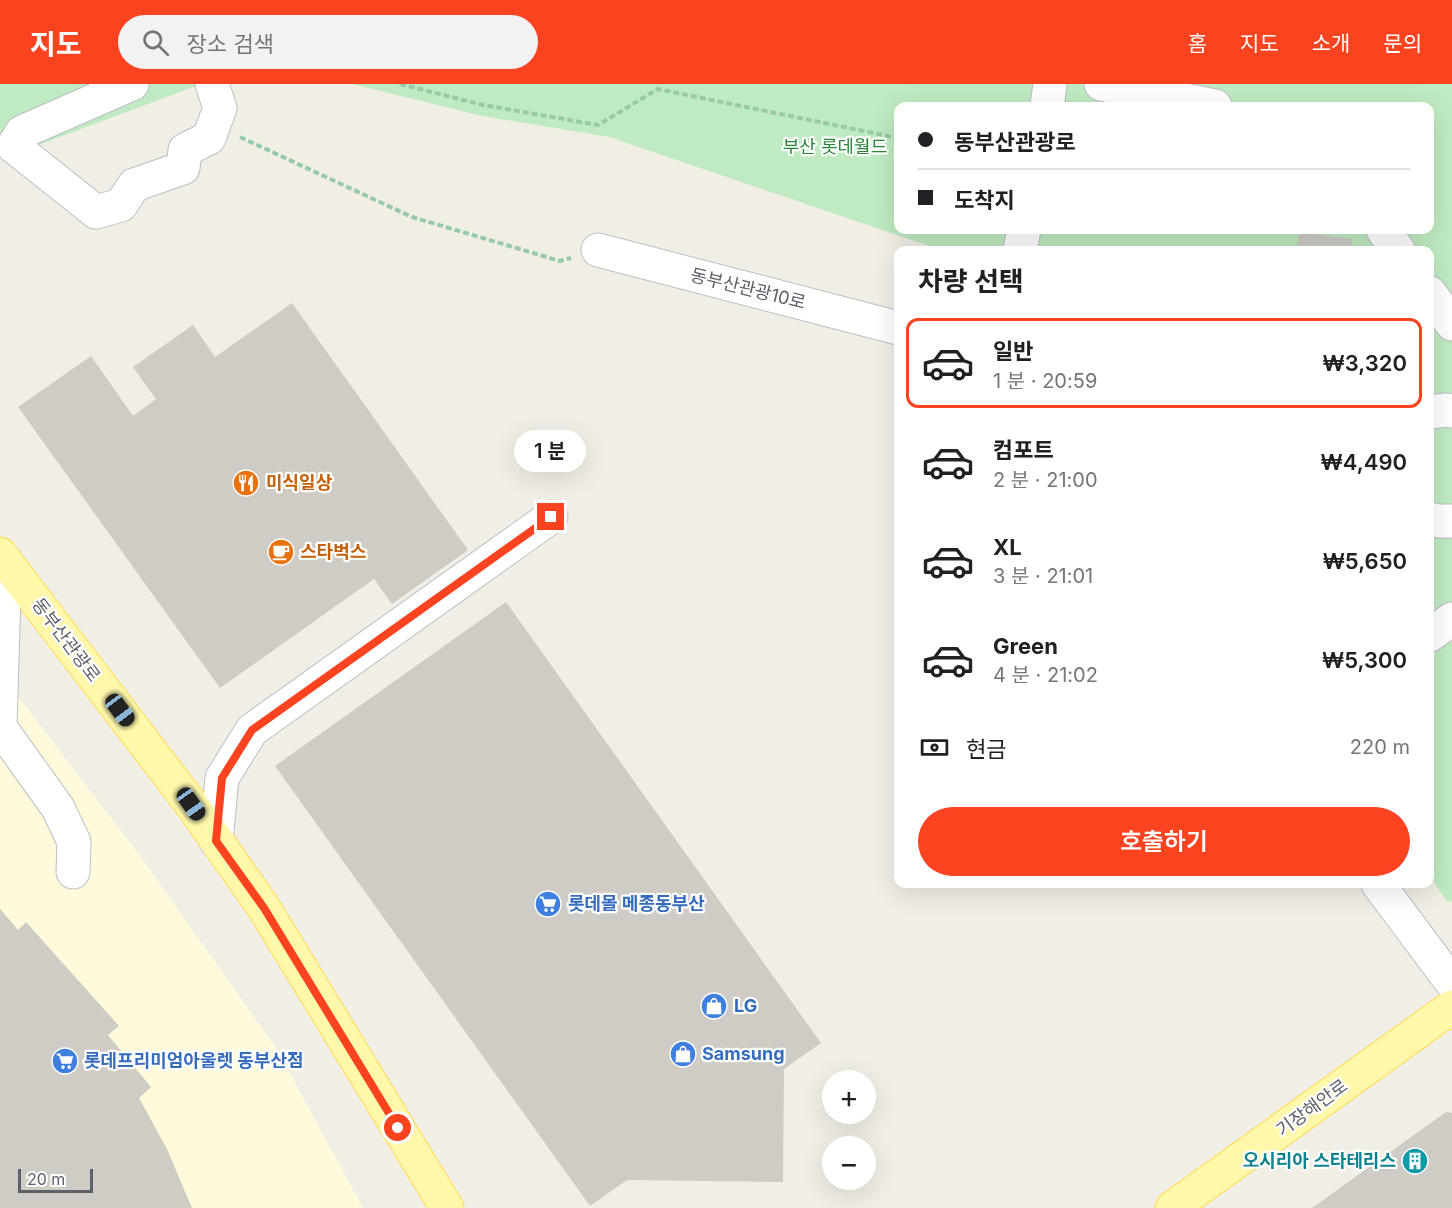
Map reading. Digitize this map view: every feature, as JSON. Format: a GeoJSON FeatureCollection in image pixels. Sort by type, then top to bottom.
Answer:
{"type":"FeatureCollection","features":[{"type":"Feature","properties":{"kind":"main road","name":"동부산관광로"},"geometry":{"type":"LineString","coordinates":[[2,557],[191,804],[264,908],[447,1208]]}},
{"type":"Feature","properties":{"kind":"main road","name":"기장해안로"},"geometry":{"type":"LineString","coordinates":[[1172,1208],[1452,1007]]}},
{"type":"Feature","properties":{"kind":"street"},"geometry":{"type":"LineString","coordinates":[[132,84],[22,132],[13,146],[96,212],[121,205],[134,185],[183,168],[185,150],[209,138],[220,108],[212,84]]}},
{"type":"Feature","properties":{"kind":"street"},"geometry":{"type":"LineString","coordinates":[[1048,102],[1050,84]]}},
{"type":"Feature","properties":{"kind":"street"},"geometry":{"type":"LineString","coordinates":[[1101,84],[1194,102]]}},
{"type":"Feature","properties":{"kind":"street","name":"동부산관광10로"},"geometry":{"type":"LineString","coordinates":[[598,250],[894,327]]}},
{"type":"Feature","properties":{"kind":"street"},"geometry":{"type":"LineString","coordinates":[[1434,299],[1452,324]]}},
{"type":"Feature","properties":{"kind":"street"},"geometry":{"type":"LineString","coordinates":[[1434,412],[1452,411]]}},
{"type":"Feature","properties":{"kind":"street"},"geometry":{"type":"LineString","coordinates":[[216,841],[222,778],[252,730],[551,517]]}},
{"type":"Feature","properties":{"kind":"street"},"geometry":{"type":"LineString","coordinates":[[1434,520],[1452,521]]}},
{"type":"Feature","properties":{"kind":"street"},"geometry":{"type":"LineString","coordinates":[[2,557],[0,727],[58,808],[74,842],[74,872]]}},
{"type":"Feature","properties":{"kind":"street"},"geometry":{"type":"LineString","coordinates":[[1434,632],[1452,619]]}},
{"type":"Feature","properties":{"kind":"street"},"geometry":{"type":"LineString","coordinates":[[1381,888],[1452,983]]}},
{"type":"Feature","properties":{"kind":"path"},"geometry":{"type":"LineString","coordinates":[[400,84],[483,105],[598,125],[658,89],[894,137]]}},
{"type":"Feature","properties":{"kind":"path"},"geometry":{"type":"LineString","coordinates":[[214,124],[412,217],[560,261],[598,250]]}},
{"type":"Feature","properties":{"kind":"shaded area"},"geometry":{"type":"Polygon","coordinates":[[[0,673],[140,856],[276,1048],[363,1208],[0,1208],[0,673]]]}},
{"type":"Feature","properties":{"kind":"green space"},"geometry":{"type":"Polygon","coordinates":[[[0,84],[201,84],[20,152],[0,140],[0,84]]]}},
{"type":"Feature","properties":{"kind":"green space","name":"부산 롯데월드"},"geometry":{"type":"Polygon","coordinates":[[[352,84],[1452,84],[1452,902],[1447,901],[1434,883],[1434,246],[929,246],[609,137],[482,116],[352,84]]]}},
{"type":"Feature","properties":{"kind":"building"},"geometry":{"type":"Polygon","coordinates":[[[1299,234],[1352,239],[1351,246],[1297,246],[1299,234]]]}},
{"type":"Feature","properties":{"kind":"building","name":"미식일상"},"geometry":{"type":"Polygon","coordinates":[[[292,303],[468,550],[392,604],[374,579],[220,688],[18,407],[91,356],[133,416],[156,399],[133,367],[193,325],[215,357],[292,303]]]}},
{"type":"Feature","properties":{"kind":"building","name":"롯데몰 메종동부산"},"geometry":{"type":"Polygon","coordinates":[[[506,602],[821,1043],[784,1069],[783,1182],[627,1180],[590,1206],[275,766],[506,602]]]}},
{"type":"Feature","properties":{"kind":"building","name":"롯데프리미엄아울렛 동부산점"},"geometry":{"type":"Polygon","coordinates":[[[0,909],[18,930],[26,922],[119,1026],[108,1035],[151,1087],[139,1098],[167,1149],[192,1208],[0,1208],[0,909]]]}},
{"type":"Feature","properties":{"kind":"building","name":"오시리아 스타테리스"},"geometry":{"type":"Polygon","coordinates":[[[1446,1112],[1452,1113],[1452,1208],[1312,1208],[1446,1112]]]}},
{"type":"Feature","properties":{"kind":"place","name":"미식일상"},"geometry":{"type":"Point","coordinates":[246,483]}},
{"type":"Feature","properties":{"kind":"place","name":"스타벅스"},"geometry":{"type":"Point","coordinates":[281,552]}},
{"type":"Feature","properties":{"kind":"place","name":"롯데몰 메종동부산"},"geometry":{"type":"Point","coordinates":[548,904]}},
{"type":"Feature","properties":{"kind":"place","name":"LG"},"geometry":{"type":"Point","coordinates":[714,1006]}},
{"type":"Feature","properties":{"kind":"place","name":"Samsung"},"geometry":{"type":"Point","coordinates":[683,1054]}},
{"type":"Feature","properties":{"kind":"place","name":"롯데프리미엄아울렛 동부산점"},"geometry":{"type":"Point","coordinates":[65,1061]}},
{"type":"Feature","properties":{"kind":"place","name":"오시리아 스타테리스"},"geometry":{"type":"Point","coordinates":[1415,1161]}},
{"type":"Feature","properties":{"kind":"route"},"geometry":{"type":"LineString","coordinates":[[398,1128],[264,908],[216,841],[222,778],[252,730],[551,517]]}}]}
